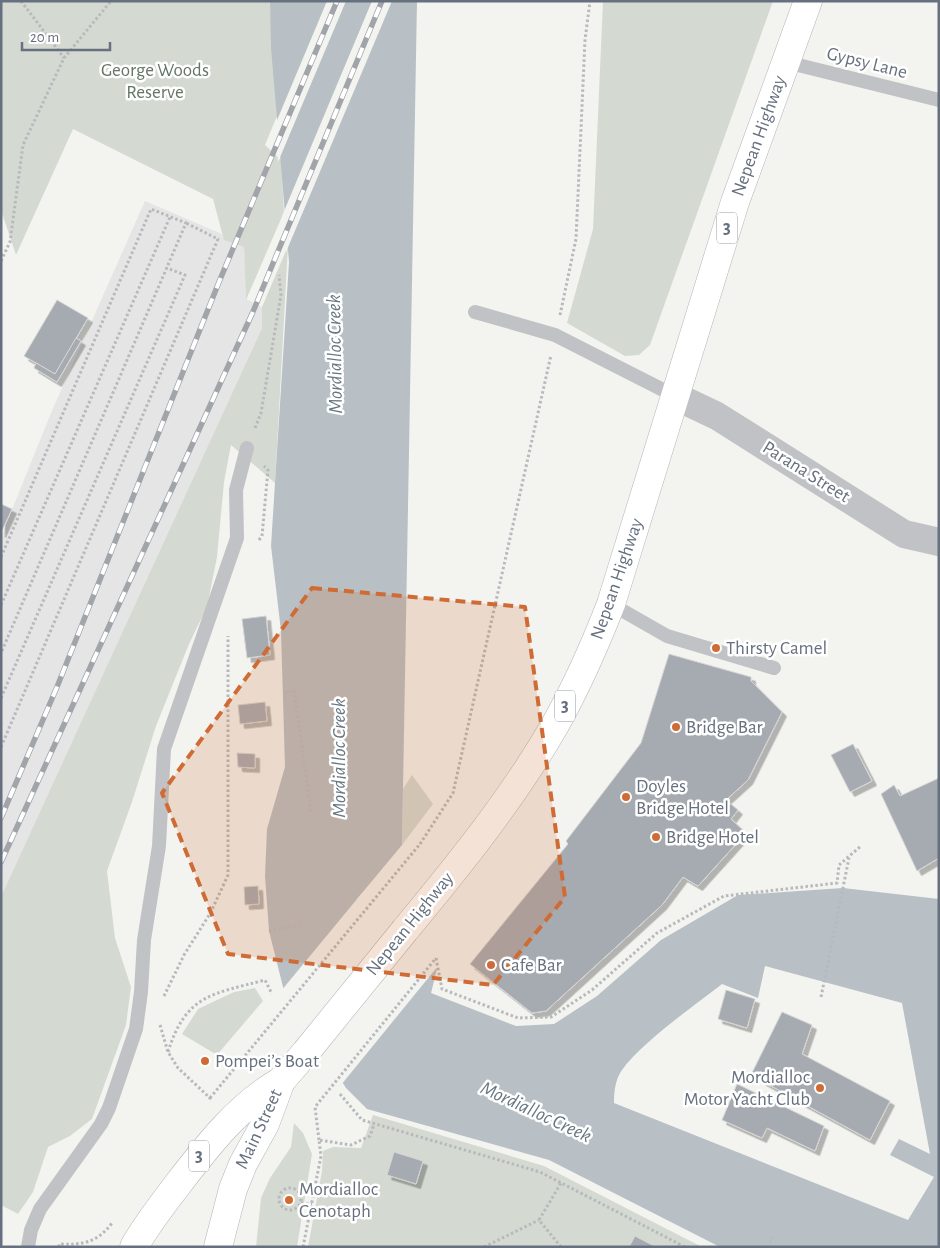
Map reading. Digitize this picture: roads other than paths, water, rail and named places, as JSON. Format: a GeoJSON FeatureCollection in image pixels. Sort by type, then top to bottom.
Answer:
{"type":"FeatureCollection","features":[{"type":"Feature","properties":{"kind":"highway","name":"Nepean Highway"},"geometry":{"type":"LineString","coordinates":[[281,1081],[405,930],[506,802],[538,752],[574,687],[611,604],[735,202],[808,1]]}},
{"type":"Feature","properties":{"kind":"highway","name":"Main Street"},"geometry":{"type":"LineString","coordinates":[[134,1247],[144,1229],[180,1181],[230,1121],[261,1092],[281,1081]]}},
{"type":"Feature","properties":{"kind":"highway","name":"Main Street"},"geometry":{"type":"LineString","coordinates":[[218,1247],[238,1175],[265,1124],[281,1081]]}},
{"type":"Feature","properties":{"kind":"street","name":"Parana Street"},"geometry":{"type":"LineString","coordinates":[[676,396],[717,416],[904,534],[939,542]]}},
{"type":"Feature","properties":{"kind":"lane","name":"Gypsy Lane"},"geometry":{"type":"LineString","coordinates":[[786,62],[939,100]]}},
{"type":"Feature","properties":{"kind":"lane"},"geometry":{"type":"LineString","coordinates":[[475,312],[556,335],[676,396]]}},
{"type":"Feature","properties":{"kind":"lane"},"geometry":{"type":"LineString","coordinates":[[28,1247],[31,1230],[40,1209],[109,1108],[136,1029],[141,992],[144,940],[159,846],[164,748],[237,538],[236,490],[247,448]]}},
{"type":"Feature","properties":{"kind":"lane"},"geometry":{"type":"LineString","coordinates":[[611,604],[667,636],[774,668]]}},
{"type":"Feature","properties":{"kind":"water","name":"Mordialloc Creek"},"geometry":{"type":"Polygon","coordinates":[[[270,1],[417,1],[402,845],[357,899],[437,969],[431,993],[516,1026],[554,1024],[597,996],[661,940],[738,895],[843,888],[939,899],[939,1247],[720,1247],[549,1160],[367,1109],[346,1088],[291,1001],[286,999],[269,931],[265,876],[267,829],[285,767],[281,631],[271,546],[289,262],[271,48],[270,1]],[[765,966],[758,998],[722,984],[642,1048],[622,1070],[615,1086],[614,1103],[908,1220],[934,1177],[890,1155],[899,1139],[930,1154],[902,1003],[765,966]]]}},
{"type":"Feature","properties":{"kind":"railway"},"geometry":{"type":"LineString","coordinates":[[1,818],[57,687],[219,282],[337,1]]}},
{"type":"Feature","properties":{"kind":"railway"},"geometry":{"type":"LineString","coordinates":[[1,862],[252,314],[382,1]]}},
{"type":"Feature","properties":{"kind":"place","name":"Thirsty Camel"},"geometry":{"type":"Point","coordinates":[716,648]}},
{"type":"Feature","properties":{"kind":"place","name":"Bridge Bar"},"geometry":{"type":"Point","coordinates":[676,727]}},
{"type":"Feature","properties":{"kind":"place","name":"Doyles Bridge Hotel"},"geometry":{"type":"Point","coordinates":[626,797]}},
{"type":"Feature","properties":{"kind":"place","name":"Bridge Hotel"},"geometry":{"type":"Point","coordinates":[656,837]}},
{"type":"Feature","properties":{"kind":"place","name":"Cafe Bar"},"geometry":{"type":"Point","coordinates":[491,965]}},
{"type":"Feature","properties":{"kind":"place","name":"Pompei’s Boat"},"geometry":{"type":"Point","coordinates":[205,1061]}},
{"type":"Feature","properties":{"kind":"place","name":"Mordialloc Motor Yacht Club"},"geometry":{"type":"Point","coordinates":[820,1088]}},
{"type":"Feature","properties":{"kind":"place","name":"Mordialloc Cenotaph"},"geometry":{"type":"Point","coordinates":[289,1200]}},
{"type":"Feature","properties":{"kind":"park label","name":"George Woods Reserve"},"geometry":{"type":"Point","coordinates":[155,81]}}]}
